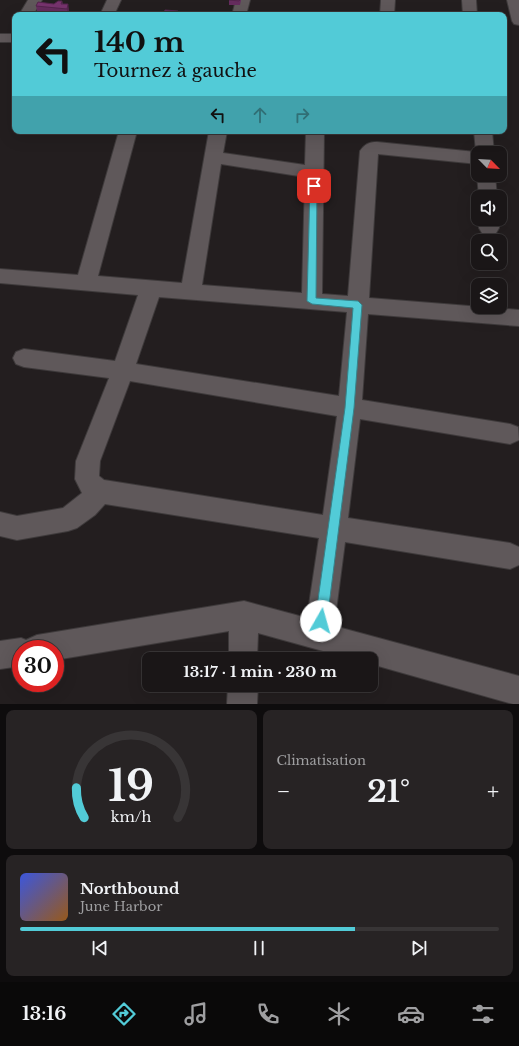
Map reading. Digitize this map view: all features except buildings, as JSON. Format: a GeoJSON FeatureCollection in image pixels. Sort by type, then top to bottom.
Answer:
{"type":"FeatureCollection","features":[{"type":"Feature","properties":{"kind":"street"},"geometry":{"type":"LineString","coordinates":[[28,12],[35,0]]}},
{"type":"Feature","properties":{"kind":"street"},"geometry":{"type":"LineString","coordinates":[[108,12],[114,0]]}},
{"type":"Feature","properties":{"kind":"street"},"geometry":{"type":"LineString","coordinates":[[240,12],[243,0]]}},
{"type":"Feature","properties":{"kind":"street"},"geometry":{"type":"LineString","coordinates":[[387,12],[388,0]]}},
{"type":"Feature","properties":{"kind":"street"},"geometry":{"type":"LineString","coordinates":[[469,0],[470,12]]}},
{"type":"Feature","properties":{"kind":"street"},"geometry":{"type":"LineString","coordinates":[[514,0],[519,21]]}},
{"type":"Feature","properties":{"kind":"street"},"geometry":{"type":"LineString","coordinates":[[86,283],[127,134]]}},
{"type":"Feature","properties":{"kind":"street"},"geometry":{"type":"LineString","coordinates":[[191,291],[217,134]]}},
{"type":"Feature","properties":{"kind":"street"},"geometry":{"type":"LineString","coordinates":[[312,301],[315,134]]}},
{"type":"Feature","properties":{"kind":"street"},"geometry":{"type":"LineString","coordinates":[[483,134],[484,146]]}},
{"type":"Feature","properties":{"kind":"street"},"geometry":{"type":"LineString","coordinates":[[319,636],[332,528],[350,408],[369,151],[372,148],[377,148],[471,157]]}},
{"type":"Feature","properties":{"kind":"street"},"geometry":{"type":"LineString","coordinates":[[213,157],[314,172]]}},
{"type":"Feature","properties":{"kind":"street"},"geometry":{"type":"LineString","coordinates":[[0,276],[519,318]]}},
{"type":"Feature","properties":{"kind":"street"},"geometry":{"type":"LineString","coordinates":[[151,288],[123,371],[88,461],[86,476],[90,486],[100,492],[510,556]]}},
{"type":"Feature","properties":{"kind":"street"},"geometry":{"type":"LineString","coordinates":[[24,358],[123,371],[510,434]]}},
{"type":"Feature","properties":{"kind":"street"},"geometry":{"type":"LineString","coordinates":[[0,524],[17,528],[68,519],[86,507],[100,492]]}},
{"type":"Feature","properties":{"kind":"street"},"geometry":{"type":"LineString","coordinates":[[243,652],[244,615]]}},
{"type":"Feature","properties":{"kind":"street"},"geometry":{"type":"LineString","coordinates":[[64,645],[244,615],[519,691]]}},
{"type":"Feature","properties":{"kind":"street"},"geometry":{"type":"LineString","coordinates":[[0,655],[12,653]]}},
{"type":"Feature","properties":{"kind":"street"},"geometry":{"type":"LineString","coordinates":[[242,704],[243,692]]}},
{"type":"Feature","properties":{"kind":"route"},"geometry":{"type":"LineString","coordinates":[[314,186],[312,301],[358,305],[350,408],[332,528],[321,621]]}}]}
